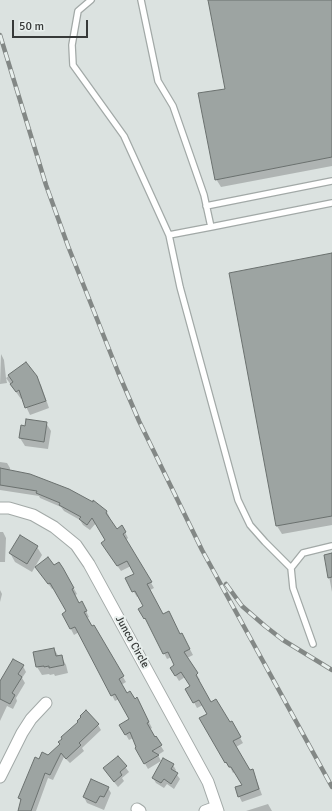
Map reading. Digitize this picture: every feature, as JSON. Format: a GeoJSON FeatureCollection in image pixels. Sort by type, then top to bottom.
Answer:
{"type":"FeatureCollection","features":[{"type":"Feature","properties":{"kind":"street","name":"Junco Circle"},"geometry":{"type":"LineString","coordinates":[[0,508],[15,510],[44,520],[69,538],[85,558],[208,782],[217,809],[205,811]]}},
{"type":"Feature","properties":{"kind":"street"},"geometry":{"type":"LineString","coordinates":[[0,777],[22,733],[46,703]]}},
{"type":"Feature","properties":{"kind":"lane"},"geometry":{"type":"LineString","coordinates":[[91,0],[78,10],[72,45],[73,66],[124,136],[169,235],[180,288],[238,500],[250,525],[264,542],[291,568],[293,588],[313,644]]}},
{"type":"Feature","properties":{"kind":"lane"},"geometry":{"type":"LineString","coordinates":[[141,0],[158,81],[174,106],[204,195],[211,227]]}},
{"type":"Feature","properties":{"kind":"lane"},"geometry":{"type":"LineString","coordinates":[[206,206],[332,181]]}},
{"type":"Feature","properties":{"kind":"lane"},"geometry":{"type":"LineString","coordinates":[[169,235],[332,203]]}},
{"type":"Feature","properties":{"kind":"lane"},"geometry":{"type":"LineString","coordinates":[[291,568],[303,553],[332,546]]}},
{"type":"Feature","properties":{"kind":"building"},"geometry":{"type":"Polygon","coordinates":[[[208,0],[332,0],[332,157],[215,180],[198,93],[225,89],[208,0]]]}},
{"type":"Feature","properties":{"kind":"building"},"geometry":{"type":"Polygon","coordinates":[[[332,253],[332,516],[276,526],[229,273],[332,253]]]}},
{"type":"Feature","properties":{"kind":"building"},"geometry":{"type":"Polygon","coordinates":[[[26,362],[37,376],[46,401],[25,408],[19,390],[16,392],[10,384],[13,382],[8,375],[26,362]]]}},
{"type":"Feature","properties":{"kind":"building"},"geometry":{"type":"Polygon","coordinates":[[[26,419],[47,422],[44,442],[19,438],[21,425],[25,426],[26,419]]]}},
{"type":"Feature","properties":{"kind":"building"},"geometry":{"type":"Polygon","coordinates":[[[0,468],[30,474],[69,489],[93,502],[93,500],[107,511],[106,513],[117,529],[122,525],[126,532],[123,534],[152,582],[147,584],[163,614],[169,611],[180,634],[182,633],[190,649],[184,652],[198,673],[196,675],[211,702],[216,699],[230,722],[232,721],[241,737],[233,741],[250,770],[253,769],[259,789],[238,797],[235,787],[242,785],[231,767],[229,767],[226,762],[225,763],[199,718],[207,714],[199,700],[193,703],[185,689],[190,686],[181,672],[175,676],[170,668],[174,665],[168,652],[163,654],[145,618],[144,619],[138,609],[143,606],[135,591],[132,592],[125,578],[134,574],[127,561],[117,566],[101,543],[105,540],[92,518],[87,525],[79,519],[81,517],[59,505],[60,503],[36,493],[37,491],[0,485],[0,468]]]}},
{"type":"Feature","properties":{"kind":"building"},"geometry":{"type":"Polygon","coordinates":[[[20,535],[38,546],[27,564],[9,553],[20,535]]]}},
{"type":"Feature","properties":{"kind":"building"},"geometry":{"type":"Polygon","coordinates":[[[332,553],[332,577],[328,578],[324,555],[332,553]]]}},
{"type":"Feature","properties":{"kind":"building"},"geometry":{"type":"Polygon","coordinates":[[[48,557],[54,565],[59,562],[63,568],[74,588],[72,589],[79,603],[82,601],[87,611],[84,612],[92,626],[94,625],[124,676],[119,679],[127,693],[130,691],[135,699],[137,697],[149,722],[147,723],[155,737],[156,736],[162,745],[152,751],[159,755],[144,764],[135,748],[136,747],[130,732],[125,735],[119,725],[129,719],[115,694],[111,696],[75,627],[70,629],[62,614],[66,611],[50,583],[48,584],[35,567],[48,557]]]}},
{"type":"Feature","properties":{"kind":"building"},"geometry":{"type":"Polygon","coordinates":[[[54,648],[56,656],[62,655],[64,665],[49,668],[49,666],[36,667],[33,652],[54,648]]]}},
{"type":"Feature","properties":{"kind":"building"},"geometry":{"type":"Polygon","coordinates":[[[13,659],[24,665],[18,674],[22,677],[12,693],[15,695],[10,704],[0,699],[0,681],[13,659]]]}},
{"type":"Feature","properties":{"kind":"building"},"geometry":{"type":"Polygon","coordinates":[[[86,710],[99,724],[79,743],[81,745],[66,759],[61,753],[50,775],[45,773],[31,811],[18,811],[21,799],[18,798],[35,757],[39,759],[42,752],[48,755],[60,744],[58,742],[62,739],[61,737],[78,722],[77,721],[81,717],[80,716],[86,710]]]}},
{"type":"Feature","properties":{"kind":"building"},"geometry":{"type":"Polygon","coordinates":[[[118,756],[127,766],[120,772],[122,775],[114,782],[103,768],[118,756]]]}},
{"type":"Feature","properties":{"kind":"building"},"geometry":{"type":"Polygon","coordinates":[[[163,758],[174,764],[171,769],[178,773],[171,784],[164,779],[161,783],[152,778],[163,758]]]}},
{"type":"Feature","properties":{"kind":"building"},"geometry":{"type":"Polygon","coordinates":[[[91,779],[109,787],[104,797],[100,796],[96,803],[83,797],[91,779]]]}},
{"type":"Feature","properties":{"kind":"railway"},"geometry":{"type":"LineString","coordinates":[[0,35],[46,185],[68,246],[139,421],[202,550],[332,787]]}},
{"type":"Feature","properties":{"kind":"railway"},"geometry":{"type":"LineString","coordinates":[[226,584],[242,606],[265,626],[283,640],[332,670]]}}]}
